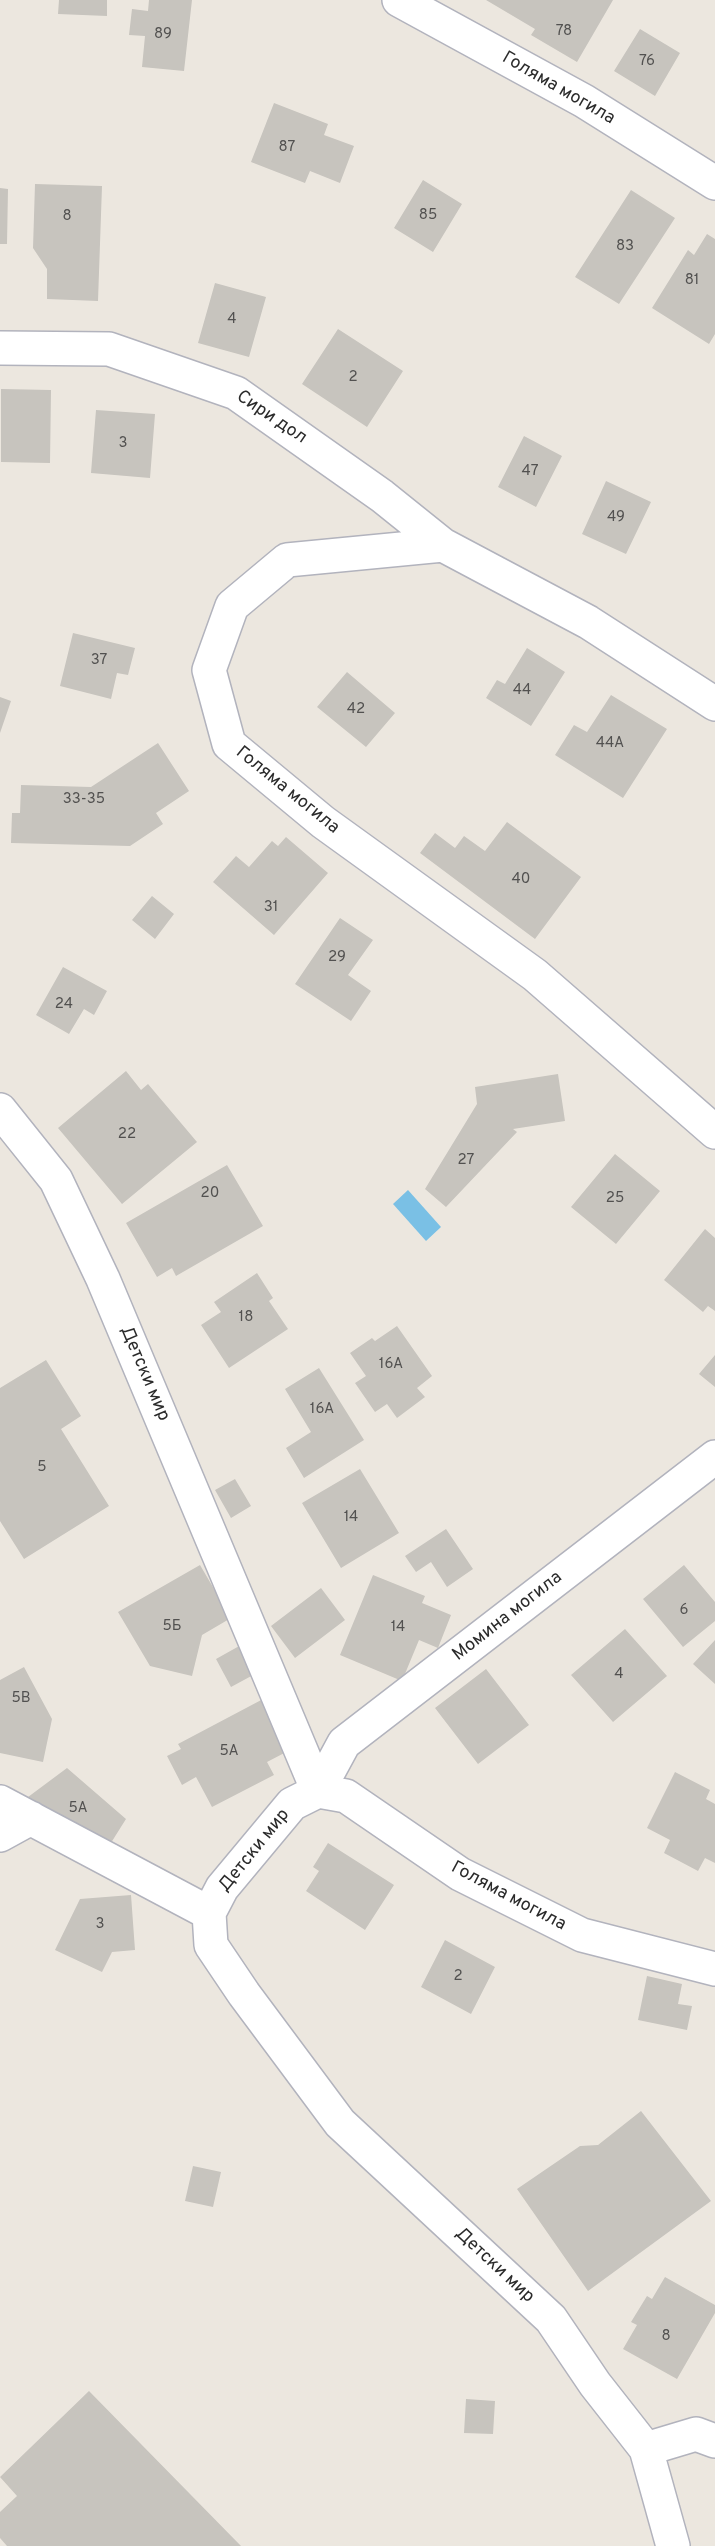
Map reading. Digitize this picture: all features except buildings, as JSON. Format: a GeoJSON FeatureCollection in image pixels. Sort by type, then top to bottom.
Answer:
{"type":"FeatureCollection","features":[{"type":"Feature","properties":{"kind":"street","name":"Голяма могила"},"geometry":{"type":"LineString","coordinates":[[399,0],[584,101],[715,183]]}},
{"type":"Feature","properties":{"kind":"street","name":"Сири дол"},"geometry":{"type":"LineString","coordinates":[[0,348],[109,349],[236,393],[382,496],[443,545]]}},
{"type":"Feature","properties":{"kind":"street","name":"Голяма могила"},"geometry":{"type":"LineString","coordinates":[[443,545],[287,560],[232,606],[209,670],[229,744],[323,822],[535,975],[715,1132]]}},
{"type":"Feature","properties":{"kind":"street"},"geometry":{"type":"LineString","coordinates":[[443,545],[588,622],[715,704]]}},
{"type":"Feature","properties":{"kind":"street","name":"Детски мир"},"geometry":{"type":"LineString","coordinates":[[0,1110],[56,1180],[103,1279],[318,1791],[292,1804],[222,1888],[209,1913],[211,1945],[244,1994],[340,2123],[551,2319],[595,2384],[646,2449],[673,2546]]}},
{"type":"Feature","properties":{"kind":"street","name":"Момина могила"},"geometry":{"type":"LineString","coordinates":[[318,1791],[344,1743],[715,1457]]}},
{"type":"Feature","properties":{"kind":"street","name":"Голяма могила"},"geometry":{"type":"LineString","coordinates":[[318,1791],[346,1796],[460,1874],[582,1935],[715,1969]]}},
{"type":"Feature","properties":{"kind":"street"},"geometry":{"type":"LineString","coordinates":[[0,1802],[209,1913]]}},
{"type":"Feature","properties":{"kind":"street"},"geometry":{"type":"LineString","coordinates":[[0,1835],[31,1818]]}},
{"type":"Feature","properties":{"kind":"street"},"geometry":{"type":"LineString","coordinates":[[646,2449],[696,2434],[715,2441]]}},
{"type":"Feature","properties":{"kind":"water"},"geometry":{"type":"Polygon","coordinates":[[[408,1190],[441,1227],[426,1241],[393,1204],[408,1190]]]}}]}
